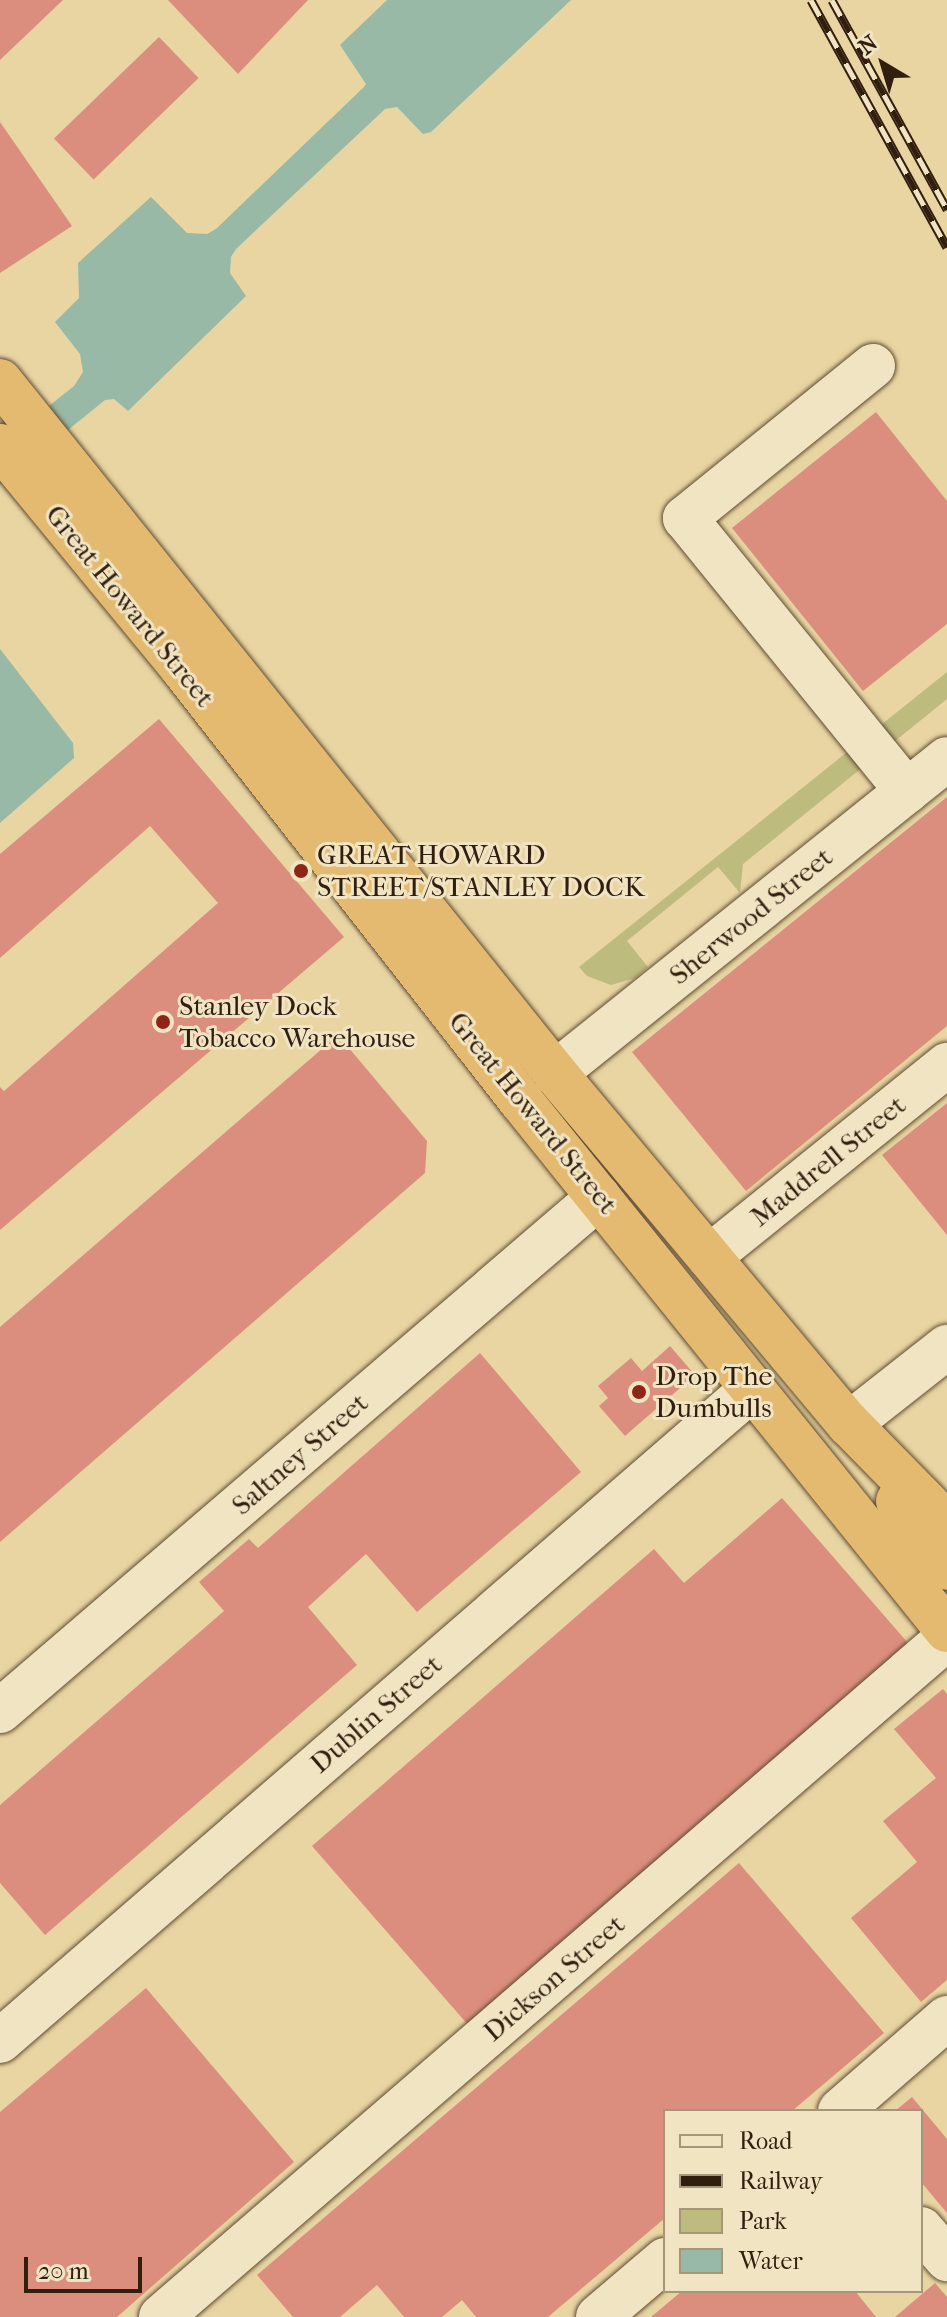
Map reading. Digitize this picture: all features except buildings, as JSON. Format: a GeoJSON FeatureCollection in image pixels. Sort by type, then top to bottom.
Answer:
{"type":"FeatureCollection","features":[{"type":"Feature","properties":{"kind":"highway","name":"Great Howard Street"},"geometry":{"type":"LineString","coordinates":[[10,394],[46,470],[183,669],[599,1197],[947,1630]]}},
{"type":"Feature","properties":{"kind":"highway","name":"Great Howard Street"},"geometry":{"type":"LineString","coordinates":[[0,446],[46,470],[849,1424],[947,1524]]}},
{"type":"Feature","properties":{"kind":"highway"},"geometry":{"type":"LineString","coordinates":[[849,1424],[921,1537],[947,1568]]}},
{"type":"Feature","properties":{"kind":"street"},"geometry":{"type":"LineString","coordinates":[[873,366],[685,518],[907,791]]}},
{"type":"Feature","properties":{"kind":"street","name":"Sherwood Street"},"geometry":{"type":"LineString","coordinates":[[555,1073],[947,759]]}},
{"type":"Feature","properties":{"kind":"street","name":"Maddrell Street"},"geometry":{"type":"LineString","coordinates":[[709,1257],[947,1065]]}},
{"type":"Feature","properties":{"kind":"street","name":"Saltney Street"},"geometry":{"type":"LineString","coordinates":[[0,1711],[599,1197]]}},
{"type":"Feature","properties":{"kind":"street"},"geometry":{"type":"LineString","coordinates":[[849,1424],[947,1347]]}},
{"type":"Feature","properties":{"kind":"street","name":"Dublin Street"},"geometry":{"type":"LineString","coordinates":[[0,2041],[753,1388]]}},
{"type":"Feature","properties":{"kind":"street","name":"Dickson Street"},"geometry":{"type":"LineString","coordinates":[[161,2317],[947,1638]]}},
{"type":"Feature","properties":{"kind":"street"},"geometry":{"type":"LineString","coordinates":[[842,2109],[947,2018]]}},
{"type":"Feature","properties":{"kind":"street"},"geometry":{"type":"LineString","coordinates":[[923,2231],[947,2259]]}},
{"type":"Feature","properties":{"kind":"street"},"geometry":{"type":"LineString","coordinates":[[598,2317],[663,2262]]}},
{"type":"Feature","properties":{"kind":"green space"},"geometry":{"type":"Polygon","coordinates":[[[947,672],[947,699],[743,864],[740,893],[718,867],[627,941],[648,967],[635,978],[611,985],[587,976],[579,967],[947,672]]]}},
{"type":"Feature","properties":{"kind":"water"},"geometry":{"type":"Polygon","coordinates":[[[387,0],[571,0],[431,132],[423,134],[397,107],[385,109],[236,249],[231,257],[230,273],[246,296],[128,411],[114,399],[105,400],[0,485],[0,445],[74,386],[83,372],[80,354],[55,322],[79,298],[78,263],[151,197],[187,233],[207,234],[216,229],[364,87],[366,84],[340,45],[387,0]]]}},
{"type":"Feature","properties":{"kind":"water"},"geometry":{"type":"Polygon","coordinates":[[[0,649],[73,743],[74,758],[0,823],[0,649]]]}},
{"type":"Feature","properties":{"kind":"railway"},"geometry":{"type":"LineString","coordinates":[[811,0],[947,247]]}},
{"type":"Feature","properties":{"kind":"railway"},"geometry":{"type":"LineString","coordinates":[[832,0],[947,209]]}},
{"type":"Feature","properties":{"kind":"place","name":"GREAT HOWARD STREET/STANLEY DOCK"},"geometry":{"type":"Point","coordinates":[301,871]}},
{"type":"Feature","properties":{"kind":"place","name":"Stanley Dock Tobacco Warehouse"},"geometry":{"type":"Point","coordinates":[163,1022]}},
{"type":"Feature","properties":{"kind":"place","name":"Drop The Dumbulls"},"geometry":{"type":"Point","coordinates":[639,1392]}}]}
